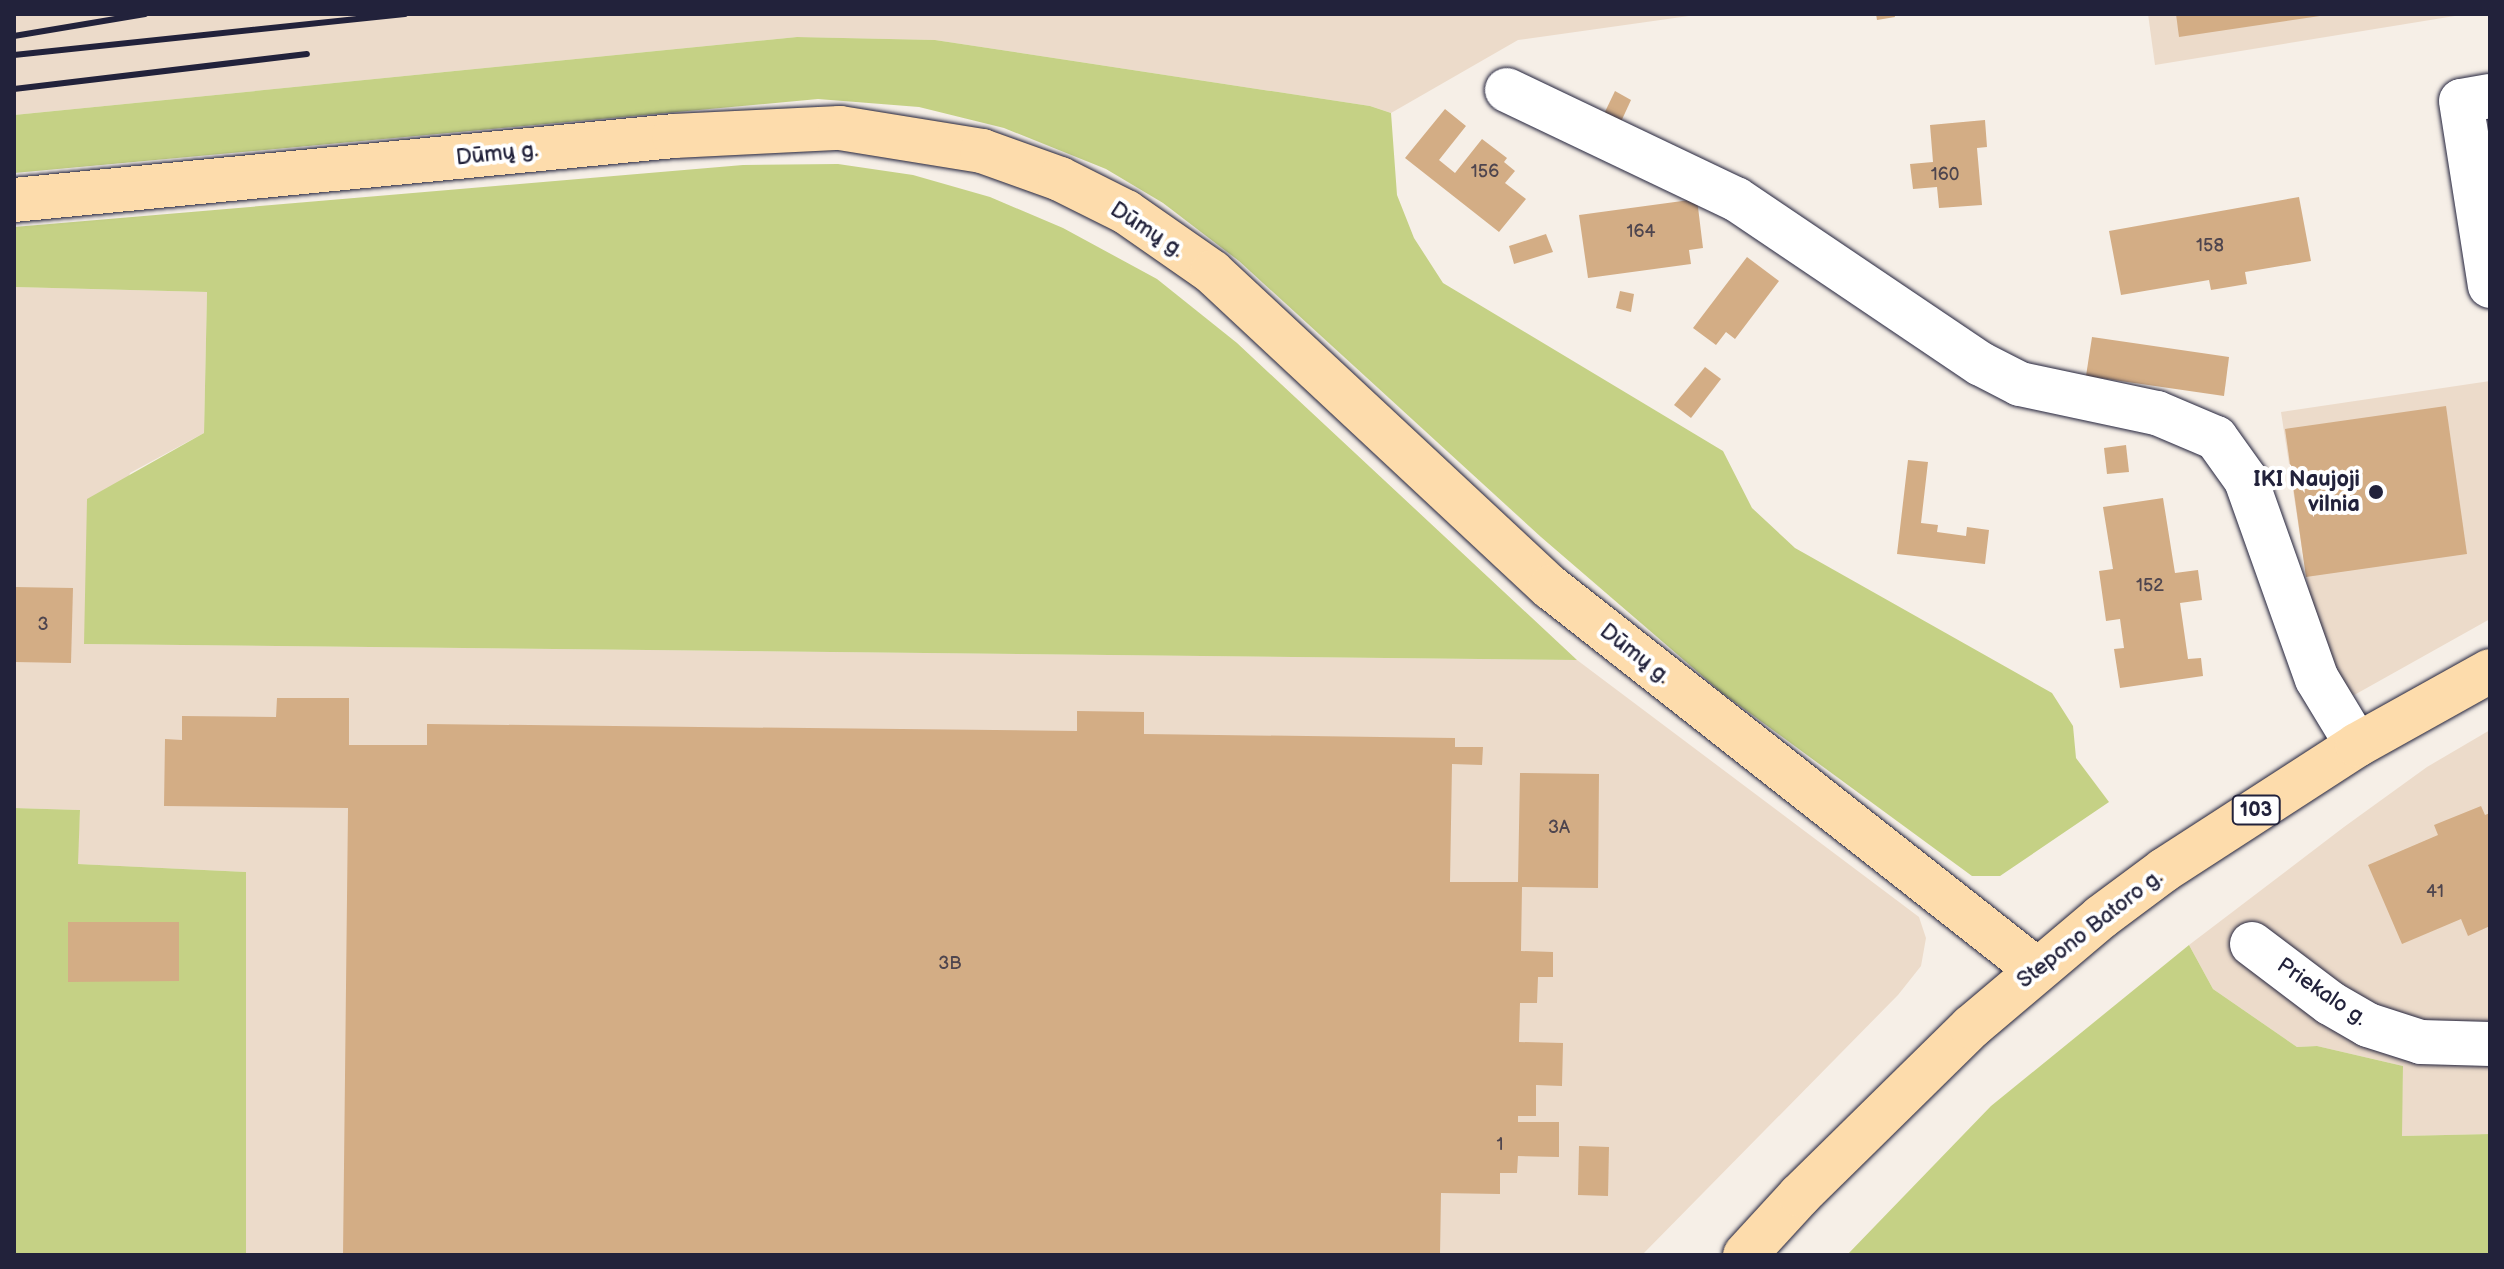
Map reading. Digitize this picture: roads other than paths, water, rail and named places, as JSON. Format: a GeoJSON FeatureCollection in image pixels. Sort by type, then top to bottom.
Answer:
{"type":"FeatureCollection","features":[{"type":"Feature","properties":{"kind":"main road","name":"Dūmų g."},"geometry":{"type":"LineString","coordinates":[[14,200],[674,136],[840,128],[982,151],[1060,179],[1126,212],[1212,272],[1550,587],[2036,969]]}},
{"type":"Feature","properties":{"kind":"main road","name":"Stepono Batoro g."},"geometry":{"type":"LineString","coordinates":[[1745,1255],[1800,1195],[2036,969],[2164,870],[2357,745],[2490,671]]}},
{"type":"Feature","properties":{"kind":"street"},"geometry":{"type":"LineString","coordinates":[[1507,90],[1736,199],[1981,364],[2020,384],[2157,413],[2216,438],[2246,480],[2317,679],[2357,745]]}},
{"type":"Feature","properties":{"kind":"street"},"geometry":{"type":"LineString","coordinates":[[2490,96],[2461,101],[2490,286]]}},
{"type":"Feature","properties":{"kind":"street","name":"Priekalo g."},"geometry":{"type":"LineString","coordinates":[[2252,944],[2330,1003],[2368,1025],[2421,1042],[2490,1044]]}},
{"type":"Feature","properties":{"kind":"railway"},"geometry":{"type":"LineString","coordinates":[[14,36],[145,14]]}},
{"type":"Feature","properties":{"kind":"railway"},"geometry":{"type":"LineString","coordinates":[[14,55],[405,14]]}},
{"type":"Feature","properties":{"kind":"railway"},"geometry":{"type":"LineString","coordinates":[[14,89],[307,54]]}},
{"type":"Feature","properties":{"kind":"place","name":"IKI Naujoji vilnia"},"geometry":{"type":"Point","coordinates":[2376,492]}}]}
